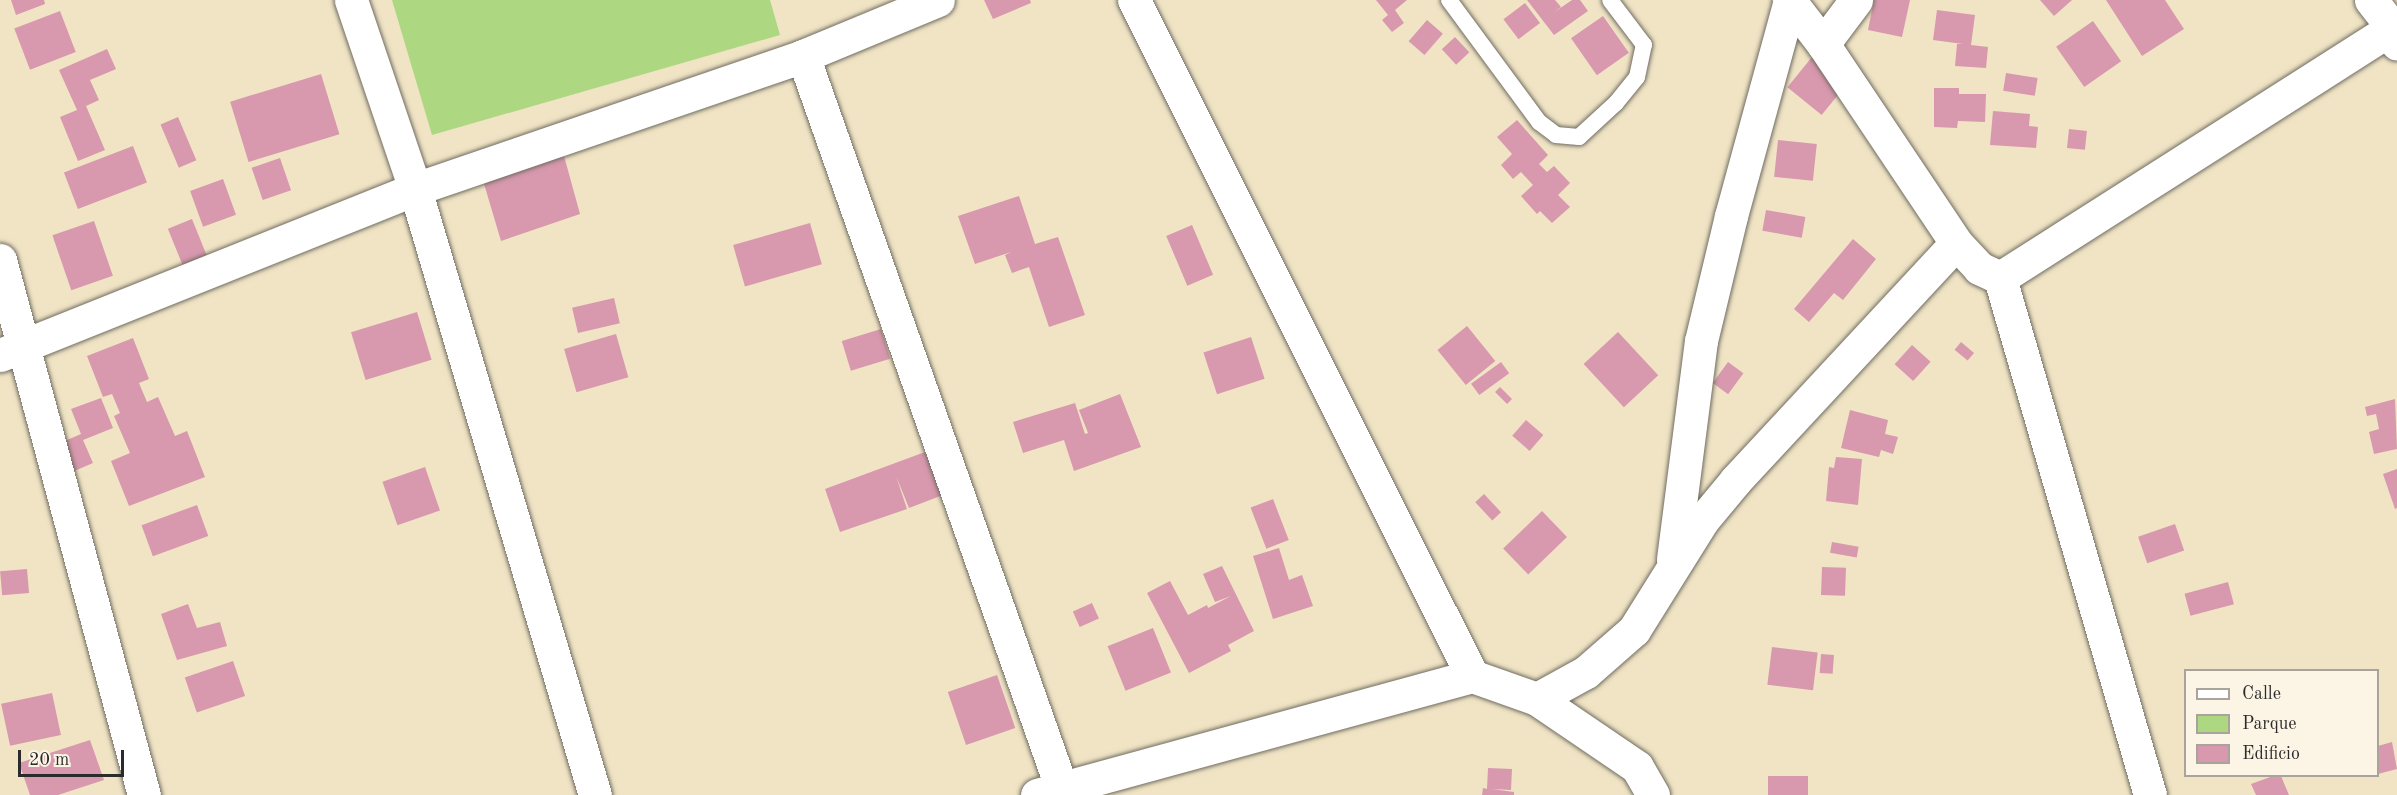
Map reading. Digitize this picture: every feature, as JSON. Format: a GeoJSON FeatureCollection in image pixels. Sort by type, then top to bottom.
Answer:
{"type":"FeatureCollection","features":[{"type":"Feature","properties":{"kind":"street"},"geometry":{"type":"LineString","coordinates":[[351,0],[415,189],[595,795]]}},
{"type":"Feature","properties":{"kind":"street"},"geometry":{"type":"LineString","coordinates":[[11,351],[415,189],[803,56],[938,0]]}},
{"type":"Feature","properties":{"kind":"street"},"geometry":{"type":"LineString","coordinates":[[1134,0],[1472,676]]}},
{"type":"Feature","properties":{"kind":"street"},"geometry":{"type":"LineString","coordinates":[[1789,0],[1823,44],[1956,243],[1979,268],[2000,278],[2150,795]]}},
{"type":"Feature","properties":{"kind":"street"},"geometry":{"type":"LineString","coordinates":[[1672,569],[1701,341],[1731,216],[1789,0]]}},
{"type":"Feature","properties":{"kind":"street"},"geometry":{"type":"LineString","coordinates":[[1823,44],[1856,0]]}},
{"type":"Feature","properties":{"kind":"street"},"geometry":{"type":"LineString","coordinates":[[2000,278],[2396,32],[2371,0]]}},
{"type":"Feature","properties":{"kind":"street"},"geometry":{"type":"LineString","coordinates":[[803,56],[1054,792],[1472,676],[1537,699],[1637,768],[1653,795]]}},
{"type":"Feature","properties":{"kind":"street"},"geometry":{"type":"LineString","coordinates":[[1537,699],[1586,672],[1634,630],[1702,521],[1736,480],[1956,243]]}},
{"type":"Feature","properties":{"kind":"street"},"geometry":{"type":"LineString","coordinates":[[0,260],[11,351],[144,795]]}},
{"type":"Feature","properties":{"kind":"lane"},"geometry":{"type":"LineString","coordinates":[[1449,0],[1539,122],[1556,135],[1579,137],[1616,103],[1637,77],[1644,45],[1610,0]]}},
{"type":"Feature","properties":{"kind":"green space"},"geometry":{"type":"Polygon","coordinates":[[[392,0],[770,0],[780,35],[432,135],[392,0]]]}},
{"type":"Feature","properties":{"kind":"building"},"geometry":{"type":"Polygon","coordinates":[[[11,0],[44,0],[45,4],[16,15],[11,0]]]}},
{"type":"Feature","properties":{"kind":"building"},"geometry":{"type":"Polygon","coordinates":[[[984,0],[1030,0],[1031,3],[993,19],[984,0]]]}},
{"type":"Feature","properties":{"kind":"building"},"geometry":{"type":"Polygon","coordinates":[[[1376,0],[1407,0],[1395,10],[1404,23],[1392,32],[1382,20],[1388,15],[1376,0]]]}},
{"type":"Feature","properties":{"kind":"building"},"geometry":{"type":"Polygon","coordinates":[[[1527,0],[1555,0],[1561,7],[1553,13],[1572,0],[1580,0],[1588,11],[1554,35],[1527,0]]]}},
{"type":"Feature","properties":{"kind":"building"},"geometry":{"type":"Polygon","coordinates":[[[1874,0],[1910,0],[1902,37],[1868,30],[1874,0]]]}},
{"type":"Feature","properties":{"kind":"building"},"geometry":{"type":"Polygon","coordinates":[[[2040,0],[2072,0],[2054,16],[2040,0]]]}},
{"type":"Feature","properties":{"kind":"building"},"geometry":{"type":"Polygon","coordinates":[[[2106,0],[2165,0],[2184,29],[2142,56],[2106,0]]]}},
{"type":"Feature","properties":{"kind":"building"},"geometry":{"type":"Polygon","coordinates":[[[1525,3],[1540,23],[1518,39],[1503,19],[1525,3]]]}},
{"type":"Feature","properties":{"kind":"building"},"geometry":{"type":"Polygon","coordinates":[[[1937,10],[1975,15],[1971,45],[1988,47],[1986,68],[1955,66],[1957,44],[1963,44],[1933,40],[1937,10]]]}},
{"type":"Feature","properties":{"kind":"building"},"geometry":{"type":"Polygon","coordinates":[[[60,11],[76,52],[30,70],[14,29],[60,11]]]}},
{"type":"Feature","properties":{"kind":"building"},"geometry":{"type":"Polygon","coordinates":[[[1603,16],[1629,53],[1597,75],[1571,38],[1603,16]]]}},
{"type":"Feature","properties":{"kind":"building"},"geometry":{"type":"Polygon","coordinates":[[[1427,20],[1443,34],[1424,55],[1409,41],[1427,20]]]}},
{"type":"Feature","properties":{"kind":"building"},"geometry":{"type":"Polygon","coordinates":[[[2093,21],[2121,61],[2084,87],[2056,47],[2093,21]]]}},
{"type":"Feature","properties":{"kind":"building"},"geometry":{"type":"Polygon","coordinates":[[[1455,37],[1469,52],[1456,65],[1442,49],[1455,37]]]}},
{"type":"Feature","properties":{"kind":"building"},"geometry":{"type":"Polygon","coordinates":[[[107,49],[116,69],[90,80],[99,100],[86,106],[105,150],[78,161],[60,117],[77,110],[59,70],[107,49]]]}},
{"type":"Feature","properties":{"kind":"building"},"geometry":{"type":"Polygon","coordinates":[[[1812,57],[1846,85],[1822,115],[1787,87],[1812,57]]]}},
{"type":"Feature","properties":{"kind":"building"},"geometry":{"type":"Polygon","coordinates":[[[2006,73],[2038,78],[2035,96],[2003,91],[2006,73]]]}},
{"type":"Feature","properties":{"kind":"building"},"geometry":{"type":"Polygon","coordinates":[[[321,74],[339,134],[249,162],[230,102],[321,74]]]}},
{"type":"Feature","properties":{"kind":"building"},"geometry":{"type":"Polygon","coordinates":[[[1934,88],[1959,88],[1959,94],[1986,94],[1985,122],[1958,121],[1957,128],[1934,127],[1934,88]]]}},
{"type":"Feature","properties":{"kind":"building"},"geometry":{"type":"Polygon","coordinates":[[[1993,111],[2030,114],[2029,126],[2038,127],[2036,148],[1990,145],[1993,111]]]}},
{"type":"Feature","properties":{"kind":"building"},"geometry":{"type":"Polygon","coordinates":[[[178,117],[196,160],[179,168],[161,124],[178,117]]]}},
{"type":"Feature","properties":{"kind":"building"},"geometry":{"type":"Polygon","coordinates":[[[1517,120],[1548,155],[1539,164],[1547,172],[1554,166],[1570,183],[1558,195],[1570,207],[1552,223],[1540,211],[1537,214],[1521,196],[1533,185],[1521,172],[1513,179],[1501,165],[1512,154],[1497,137],[1517,120]]]}},
{"type":"Feature","properties":{"kind":"building"},"geometry":{"type":"Polygon","coordinates":[[[2069,129],[2087,131],[2085,150],[2067,148],[2069,129]]]}},
{"type":"Feature","properties":{"kind":"building"},"geometry":{"type":"Polygon","coordinates":[[[1778,140],[1817,144],[1813,181],[1774,177],[1778,140]]]}},
{"type":"Feature","properties":{"kind":"building"},"geometry":{"type":"Polygon","coordinates":[[[561,145],[580,214],[501,241],[482,177],[561,145]]]}},
{"type":"Feature","properties":{"kind":"building"},"geometry":{"type":"Polygon","coordinates":[[[133,146],[147,182],[78,209],[64,173],[133,146]]]}},
{"type":"Feature","properties":{"kind":"building"},"geometry":{"type":"Polygon","coordinates":[[[280,158],[291,190],[263,200],[252,168],[280,158]]]}},
{"type":"Feature","properties":{"kind":"building"},"geometry":{"type":"Polygon","coordinates":[[[223,179],[236,215],[203,227],[190,191],[223,179]]]}},
{"type":"Feature","properties":{"kind":"building"},"geometry":{"type":"Polygon","coordinates":[[[1019,196],[1035,244],[1058,237],[1085,315],[1049,327],[1029,267],[1012,273],[1005,255],[1011,252],[975,264],[958,216],[1019,196]]]}},
{"type":"Feature","properties":{"kind":"building"},"geometry":{"type":"Polygon","coordinates":[[[1766,210],[1805,217],[1802,238],[1762,231],[1766,210]]]}},
{"type":"Feature","properties":{"kind":"building"},"geometry":{"type":"Polygon","coordinates":[[[192,219],[207,256],[183,266],[168,229],[192,219]]]}},
{"type":"Feature","properties":{"kind":"building"},"geometry":{"type":"Polygon","coordinates":[[[94,221],[113,276],[71,290],[52,235],[94,221]]]}},
{"type":"Feature","properties":{"kind":"building"},"geometry":{"type":"Polygon","coordinates":[[[810,223],[822,264],[745,286],[733,245],[810,223]]]}},
{"type":"Feature","properties":{"kind":"building"},"geometry":{"type":"Polygon","coordinates":[[[1192,225],[1213,275],[1187,286],[1166,236],[1192,225]]]}},
{"type":"Feature","properties":{"kind":"building"},"geometry":{"type":"Polygon","coordinates":[[[1853,239],[1876,259],[1843,300],[1834,293],[1809,322],[1794,309],[1853,239]]]}},
{"type":"Feature","properties":{"kind":"building"},"geometry":{"type":"Polygon","coordinates":[[[614,298],[620,323],[578,333],[572,308],[614,298]]]}},
{"type":"Feature","properties":{"kind":"building"},"geometry":{"type":"Polygon","coordinates":[[[417,312],[432,360],[366,380],[351,332],[417,312]]]}},
{"type":"Feature","properties":{"kind":"building"},"geometry":{"type":"Polygon","coordinates":[[[1467,326],[1495,361],[1466,385],[1437,350],[1467,326]]]}},
{"type":"Feature","properties":{"kind":"building"},"geometry":{"type":"Polygon","coordinates":[[[881,329],[890,359],[851,371],[842,341],[881,329]]]}},
{"type":"Feature","properties":{"kind":"building"},"geometry":{"type":"Polygon","coordinates":[[[1618,332],[1658,375],[1624,407],[1584,364],[1618,332]]]}},
{"type":"Feature","properties":{"kind":"building"},"geometry":{"type":"Polygon","coordinates":[[[616,334],[628,377],[576,392],[564,349],[616,334]]]}},
{"type":"Feature","properties":{"kind":"building"},"geometry":{"type":"Polygon","coordinates":[[[1251,337],[1265,379],[1217,394],[1203,352],[1251,337]]]}},
{"type":"Feature","properties":{"kind":"building"},"geometry":{"type":"Polygon","coordinates":[[[133,338],[149,379],[139,383],[147,402],[158,397],[175,436],[187,431],[205,477],[129,506],[111,461],[130,453],[114,416],[120,413],[112,394],[103,397],[87,356],[133,338]]]}},
{"type":"Feature","properties":{"kind":"building"},"geometry":{"type":"Polygon","coordinates":[[[1961,342],[1974,353],[1968,361],[1955,350],[1961,342]]]}},
{"type":"Feature","properties":{"kind":"building"},"geometry":{"type":"Polygon","coordinates":[[[1912,345],[1931,362],[1913,381],[1895,364],[1912,345]]]}},
{"type":"Feature","properties":{"kind":"building"},"geometry":{"type":"Polygon","coordinates":[[[1501,362],[1509,373],[1479,395],[1471,384],[1501,362]]]}},
{"type":"Feature","properties":{"kind":"building"},"geometry":{"type":"Polygon","coordinates":[[[1728,362],[1743,373],[1728,394],[1713,383],[1728,362]]]}},
{"type":"Feature","properties":{"kind":"building"},"geometry":{"type":"Polygon","coordinates":[[[1500,387],[1512,399],[1507,404],[1495,392],[1500,387]]]}},
{"type":"Feature","properties":{"kind":"building"},"geometry":{"type":"Polygon","coordinates":[[[1120,394],[1141,447],[1074,471],[1064,440],[1023,453],[1013,422],[1075,403],[1085,434],[1088,433],[1079,410],[1120,394]]]}},
{"type":"Feature","properties":{"kind":"building"},"geometry":{"type":"Polygon","coordinates":[[[101,398],[113,428],[83,440],[93,463],[72,472],[60,443],[81,434],[71,409],[101,398]]]}},
{"type":"Feature","properties":{"kind":"building"},"geometry":{"type":"Polygon","coordinates":[[[2395,399],[2397,449],[2374,454],[2369,432],[2379,429],[2376,414],[2367,416],[2365,407],[2395,399]]]}},
{"type":"Feature","properties":{"kind":"building"},"geometry":{"type":"Polygon","coordinates":[[[1850,410],[1888,420],[1885,434],[1898,437],[1893,454],[1881,450],[1879,457],[1841,448],[1850,410]]]}},
{"type":"Feature","properties":{"kind":"building"},"geometry":{"type":"Polygon","coordinates":[[[1526,420],[1543,435],[1530,451],[1512,436],[1526,420]]]}},
{"type":"Feature","properties":{"kind":"building"},"geometry":{"type":"Polygon","coordinates":[[[925,452],[943,495],[909,508],[896,476],[907,509],[840,532],[825,489],[925,452]]]}},
{"type":"Feature","properties":{"kind":"building"},"geometry":{"type":"Polygon","coordinates":[[[1836,457],[1862,459],[1858,505],[1826,501],[1829,467],[1834,468],[1836,457]]]}},
{"type":"Feature","properties":{"kind":"building"},"geometry":{"type":"Polygon","coordinates":[[[425,467],[440,510],[397,525],[382,482],[425,467]]]}},
{"type":"Feature","properties":{"kind":"building"},"geometry":{"type":"Polygon","coordinates":[[[2397,469],[2397,508],[2395,509],[2383,474],[2397,469]]]}},
{"type":"Feature","properties":{"kind":"building"},"geometry":{"type":"Polygon","coordinates":[[[1484,494],[1501,512],[1492,520],[1475,502],[1484,494]]]}},
{"type":"Feature","properties":{"kind":"building"},"geometry":{"type":"Polygon","coordinates":[[[1273,499],[1289,540],[1266,549],[1251,508],[1273,499]]]}},
{"type":"Feature","properties":{"kind":"building"},"geometry":{"type":"Polygon","coordinates":[[[197,505],[208,536],[153,556],[142,525],[197,505]]]}},
{"type":"Feature","properties":{"kind":"building"},"geometry":{"type":"Polygon","coordinates":[[[1542,511],[1567,537],[1528,574],[1503,549],[1542,511]]]}},
{"type":"Feature","properties":{"kind":"building"},"geometry":{"type":"Polygon","coordinates":[[[2175,524],[2184,550],[2147,563],[2138,537],[2175,524]]]}},
{"type":"Feature","properties":{"kind":"building"},"geometry":{"type":"Polygon","coordinates":[[[1832,542],[1859,547],[1857,558],[1830,553],[1832,542]]]}},
{"type":"Feature","properties":{"kind":"building"},"geometry":{"type":"Polygon","coordinates":[[[1279,548],[1289,580],[1302,575],[1313,606],[1273,619],[1253,556],[1279,548]]]}},
{"type":"Feature","properties":{"kind":"building"},"geometry":{"type":"Polygon","coordinates":[[[1222,566],[1254,631],[1228,645],[1231,651],[1189,673],[1147,593],[1170,581],[1188,615],[1207,605],[1208,608],[1231,596],[1215,602],[1203,574],[1222,566]]]}},
{"type":"Feature","properties":{"kind":"building"},"geometry":{"type":"Polygon","coordinates":[[[1822,567],[1846,568],[1845,596],[1821,595],[1822,567]]]}},
{"type":"Feature","properties":{"kind":"building"},"geometry":{"type":"Polygon","coordinates":[[[27,569],[29,593],[2,595],[0,571],[27,569]]]}},
{"type":"Feature","properties":{"kind":"building"},"geometry":{"type":"Polygon","coordinates":[[[2228,582],[2234,604],[2190,616],[2185,594],[2228,582]]]}},
{"type":"Feature","properties":{"kind":"building"},"geometry":{"type":"Polygon","coordinates":[[[1092,603],[1099,619],[1080,627],[1073,612],[1092,603]]]}},
{"type":"Feature","properties":{"kind":"building"},"geometry":{"type":"Polygon","coordinates":[[[188,604],[197,628],[220,622],[227,646],[177,660],[161,614],[188,604]]]}},
{"type":"Feature","properties":{"kind":"building"},"geometry":{"type":"Polygon","coordinates":[[[1153,628],[1171,673],[1126,691],[1108,646],[1153,628]]]}},
{"type":"Feature","properties":{"kind":"building"},"geometry":{"type":"Polygon","coordinates":[[[1772,647],[1818,653],[1813,690],[1767,685],[1772,647]]]}},
{"type":"Feature","properties":{"kind":"building"},"geometry":{"type":"Polygon","coordinates":[[[1821,654],[1834,655],[1833,674],[1820,673],[1821,654]]]}},
{"type":"Feature","properties":{"kind":"building"},"geometry":{"type":"Polygon","coordinates":[[[233,661],[245,696],[197,713],[185,678],[233,661]]]}},
{"type":"Feature","properties":{"kind":"building"},"geometry":{"type":"Polygon","coordinates":[[[997,675],[1015,728],[966,745],[948,692],[997,675]]]}},
{"type":"Feature","properties":{"kind":"building"},"geometry":{"type":"Polygon","coordinates":[[[52,693],[61,735],[10,746],[1,704],[52,693]]]}},
{"type":"Feature","properties":{"kind":"building"},"geometry":{"type":"Polygon","coordinates":[[[90,740],[104,780],[58,795],[30,795],[19,763],[90,740]]]}},
{"type":"Feature","properties":{"kind":"building"},"geometry":{"type":"Polygon","coordinates":[[[2392,742],[2397,769],[2379,774],[2379,746],[2392,742]]]}},
{"type":"Feature","properties":{"kind":"building"},"geometry":{"type":"Polygon","coordinates":[[[1488,768],[1512,769],[1511,790],[1492,789],[1514,792],[1514,795],[1482,795],[1483,788],[1487,789],[1488,768]]]}},
{"type":"Feature","properties":{"kind":"building"},"geometry":{"type":"Polygon","coordinates":[[[1768,776],[1808,776],[1808,795],[1768,795],[1768,776]]]}},
{"type":"Feature","properties":{"kind":"building"},"geometry":{"type":"Polygon","coordinates":[[[2270,777],[2281,777],[2289,795],[2256,795],[2251,784],[2270,777]]]}}]}
